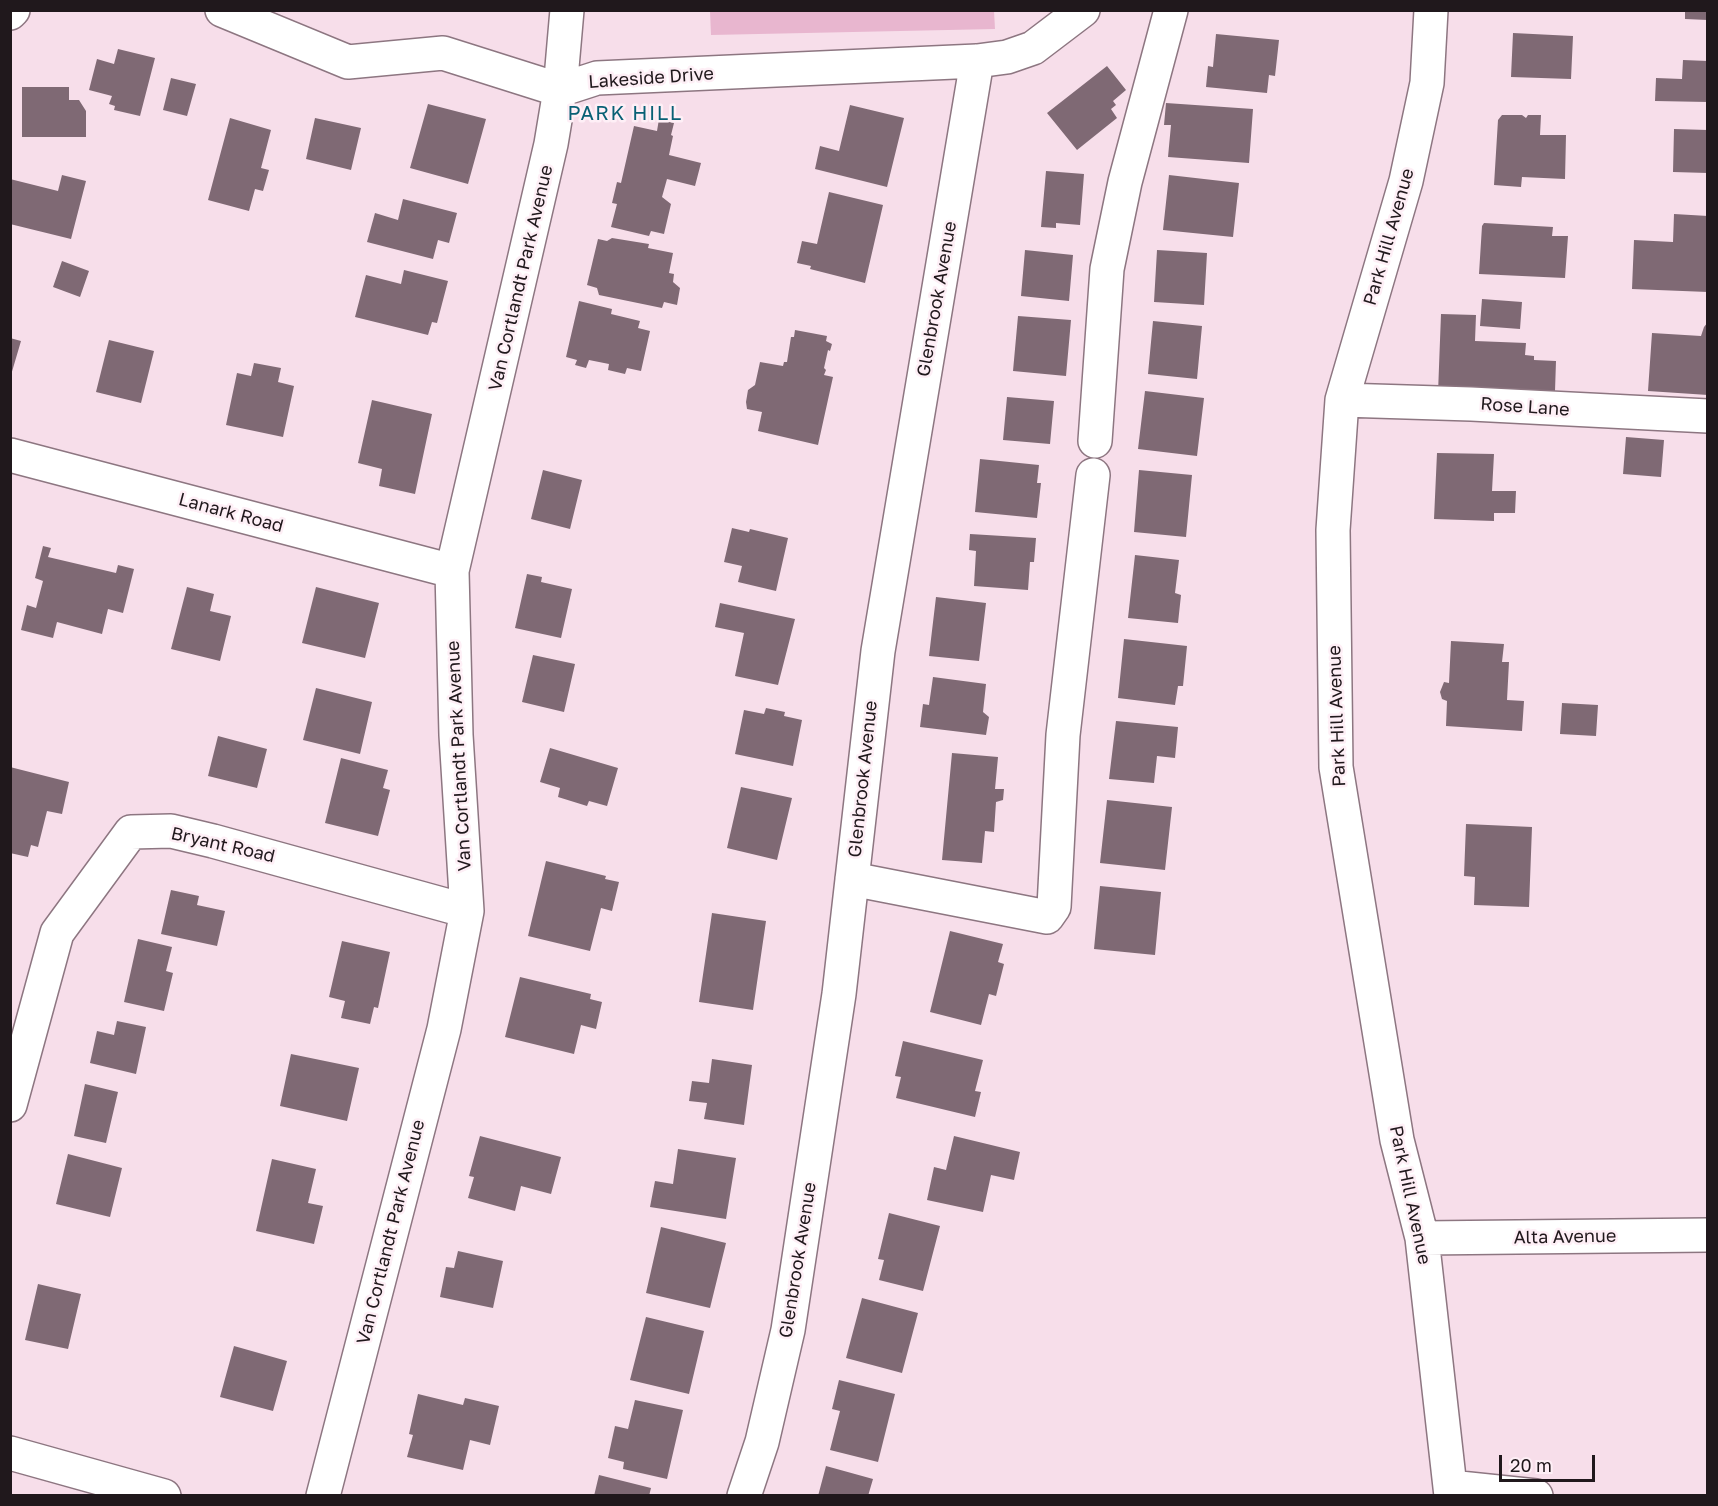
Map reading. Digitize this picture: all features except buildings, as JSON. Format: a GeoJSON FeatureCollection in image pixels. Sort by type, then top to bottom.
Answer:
{"type":"FeatureCollection","features":[{"type":"Feature","properties":{"kind":"street"},"geometry":{"type":"LineString","coordinates":[[222,10],[348,62],[443,53],[560,90]]}},
{"type":"Feature","properties":{"kind":"street","name":"Van Cortlandt Park Avenue"},"geometry":{"type":"LineString","coordinates":[[323,1496],[444,1029],[467,911],[456,735],[452,571],[548,156],[560,90],[567,10]]}},
{"type":"Feature","properties":{"kind":"street","name":"Lakeside Drive"},"geometry":{"type":"LineString","coordinates":[[560,90],[597,78],[977,61],[1007,57],[1033,48],[1083,10]]}},
{"type":"Feature","properties":{"kind":"street"},"geometry":{"type":"LineString","coordinates":[[1095,441],[1107,269],[1125,182],[1171,10]]}},
{"type":"Feature","properties":{"kind":"street","name":"Park Hill Avenue"},"geometry":{"type":"LineString","coordinates":[[1431,10],[1427,83],[1406,181],[1342,400],[1333,530],[1336,767],[1397,1140],[1422,1238],[1451,1491]]}},
{"type":"Feature","properties":{"kind":"street","name":"Glenbrook Avenue"},"geometry":{"type":"LineString","coordinates":[[744,1496],[762,1442],[788,1330],[839,994],[878,651],[977,61]]}},
{"type":"Feature","properties":{"kind":"street","name":"Rose Lane"},"geometry":{"type":"LineString","coordinates":[[1342,400],[1707,416]]}},
{"type":"Feature","properties":{"kind":"street","name":"Lanark Road"},"geometry":{"type":"LineString","coordinates":[[10,455],[452,571]]}},
{"type":"Feature","properties":{"kind":"street"},"geometry":{"type":"LineString","coordinates":[[852,879],[1047,917],[1054,907],[1063,735],[1092,475]]}},
{"type":"Feature","properties":{"kind":"street","name":"Bryant Road"},"geometry":{"type":"LineString","coordinates":[[10,1105],[57,933],[131,832],[171,831],[275,856],[467,911]]}},
{"type":"Feature","properties":{"kind":"street","name":"Alta Avenue"},"geometry":{"type":"LineString","coordinates":[[1422,1238],[1707,1235]]}},
{"type":"Feature","properties":{"kind":"street"},"geometry":{"type":"LineString","coordinates":[[10,1453],[164,1496]]}},
{"type":"Feature","properties":{"kind":"street"},"geometry":{"type":"LineString","coordinates":[[1451,1491],[1536,1496]]}},
{"type":"Feature","properties":{"kind":"shaded area"},"geometry":{"type":"Polygon","coordinates":[[[710,11],[994,11],[995,29],[711,35],[710,11]]]}},
{"type":"Feature","properties":{"kind":"district","name":"PARK HILL"},"geometry":{"type":"Point","coordinates":[625,114]}}]}
